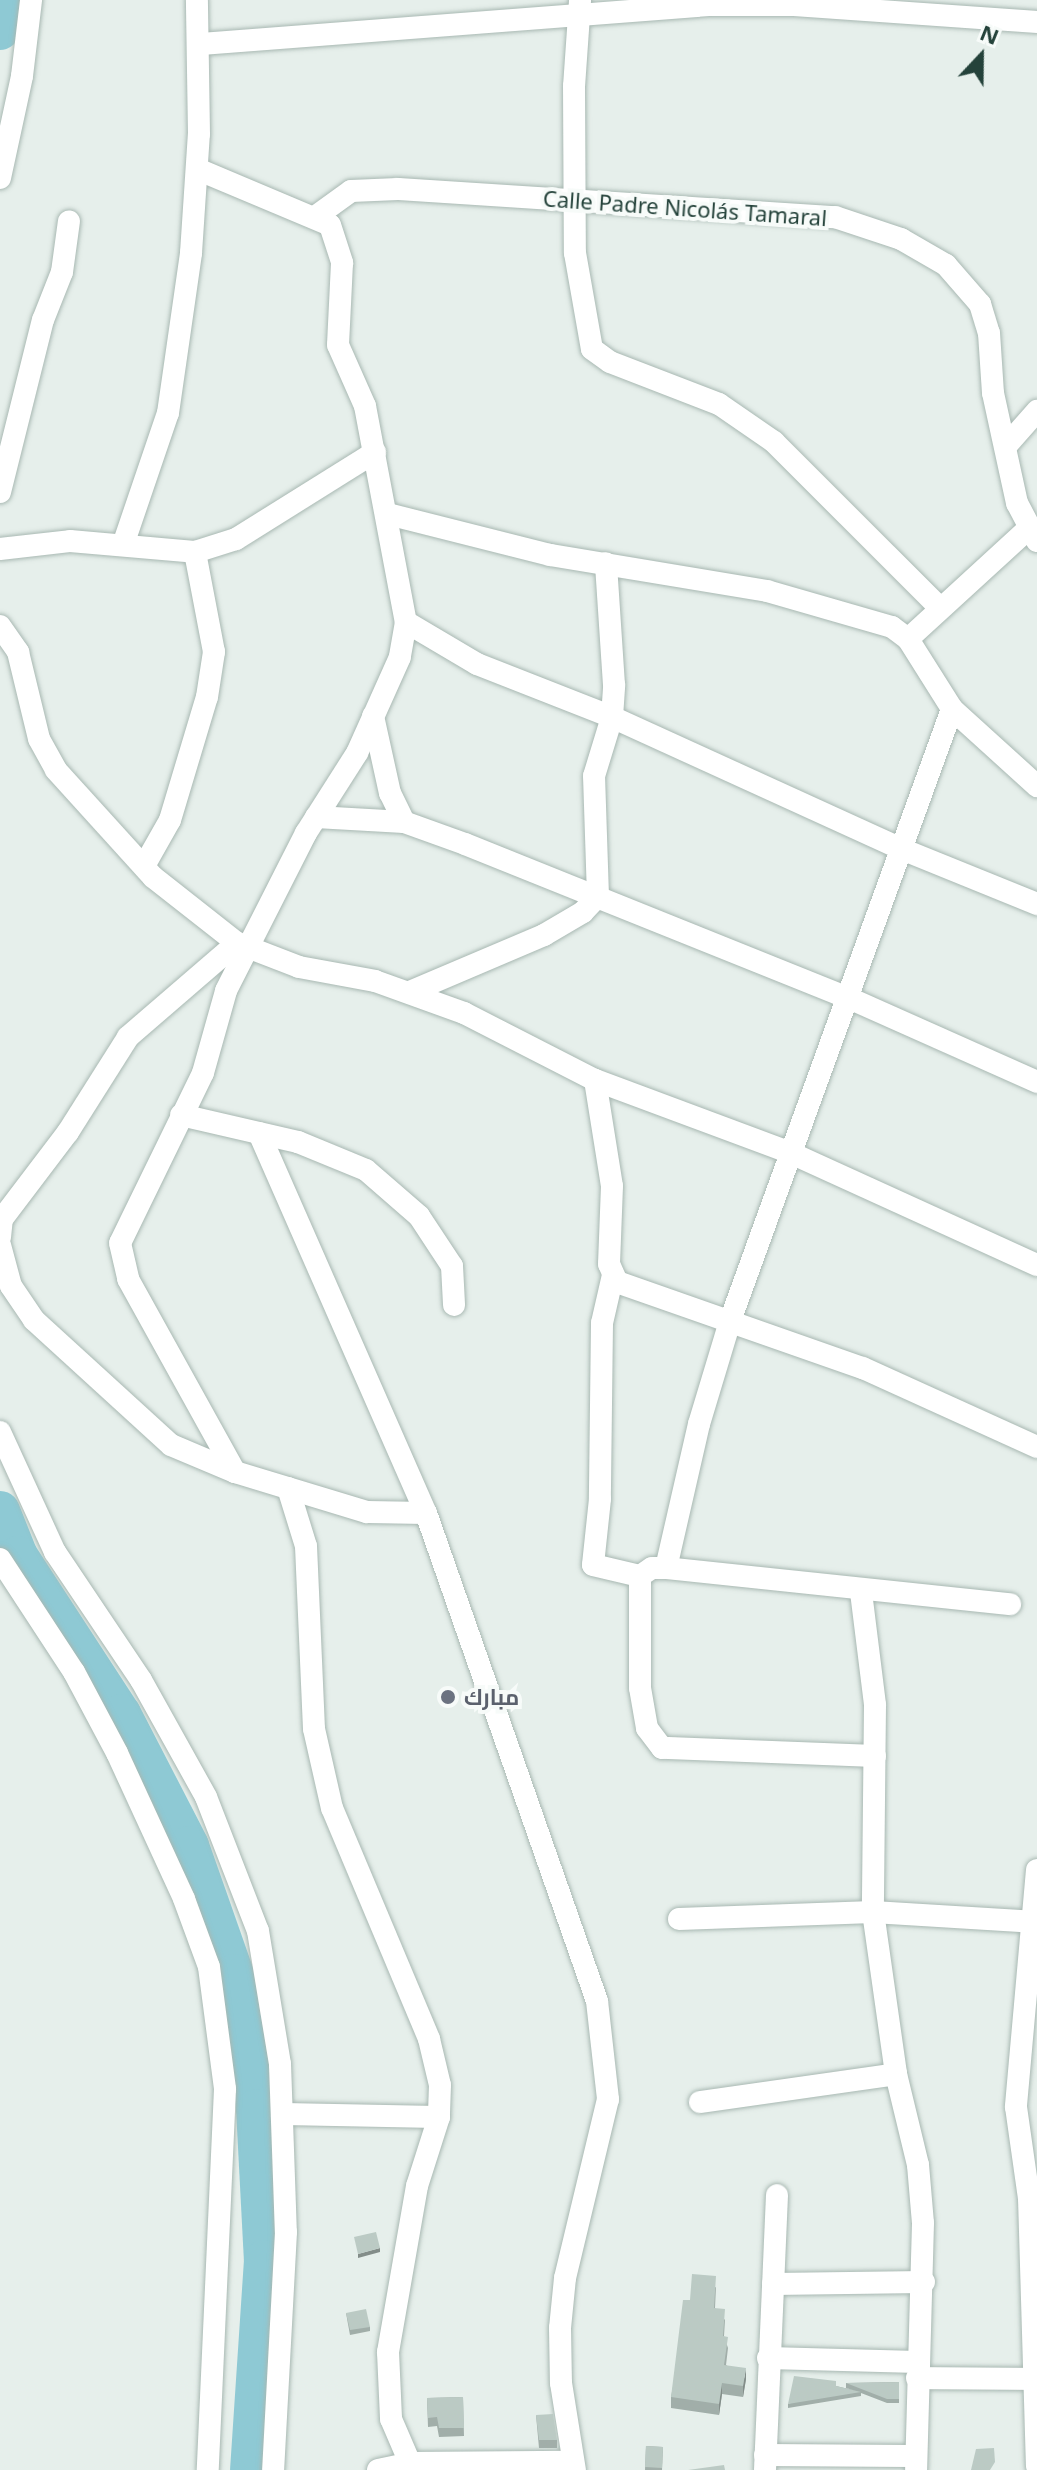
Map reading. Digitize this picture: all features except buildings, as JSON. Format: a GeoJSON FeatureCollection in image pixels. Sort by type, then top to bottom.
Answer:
{"type":"FeatureCollection","features":[{"type":"Feature","properties":{"kind":"street"},"geometry":{"type":"LineString","coordinates":[[0,178],[22,76],[31,0]]}},
{"type":"Feature","properties":{"kind":"street"},"geometry":{"type":"LineString","coordinates":[[124,542],[168,413],[197,169],[201,44],[197,0]]}},
{"type":"Feature","properties":{"kind":"street"},"geometry":{"type":"LineString","coordinates":[[201,44],[455,28],[580,6],[794,5],[1037,22]]}},
{"type":"Feature","properties":{"kind":"street"},"geometry":{"type":"LineString","coordinates":[[580,6],[574,86],[575,253],[592,349],[610,362],[719,404],[774,442],[939,607]]}},
{"type":"Feature","properties":{"kind":"street"},"geometry":{"type":"LineString","coordinates":[[197,169],[256,198],[330,225],[342,263],[338,345],[365,406],[388,514],[406,622],[400,657],[373,716],[244,946],[226,991],[203,1073],[120,1243],[128,1279],[235,1472]]}},
{"type":"Feature","properties":{"kind":"street","name":"Calle Padre Nicolás Tamaral"},"geometry":{"type":"LineString","coordinates":[[315,217],[351,191],[575,200],[835,217],[901,239],[946,265],[980,304],[1017,503],[1033,535]]}},
{"type":"Feature","properties":{"kind":"street"},"geometry":{"type":"LineString","coordinates":[[0,492],[43,320],[62,272],[69,221]]}},
{"type":"Feature","properties":{"kind":"street"},"geometry":{"type":"LineString","coordinates":[[1006,446],[1037,411]]}},
{"type":"Feature","properties":{"kind":"street"},"geometry":{"type":"LineString","coordinates":[[0,549],[70,541],[124,542],[195,552],[236,539],[375,452]]}},
{"type":"Feature","properties":{"kind":"street"},"geometry":{"type":"LineString","coordinates":[[388,514],[550,555],[782,595],[856,614],[908,639],[952,709],[1037,786]]}},
{"type":"Feature","properties":{"kind":"street"},"geometry":{"type":"LineString","coordinates":[[908,639],[939,607],[1033,535]]}},
{"type":"Feature","properties":{"kind":"street"},"geometry":{"type":"LineString","coordinates":[[144,866],[170,820],[207,697],[214,652],[195,552]]}},
{"type":"Feature","properties":{"kind":"street"},"geometry":{"type":"LineString","coordinates":[[410,992],[544,935],[583,912],[598,896],[594,776],[612,717],[614,640],[606,563]]}},
{"type":"Feature","properties":{"kind":"street"},"geometry":{"type":"LineString","coordinates":[[406,622],[477,664],[612,717],[904,850],[1037,904]]}},
{"type":"Feature","properties":{"kind":"street"},"geometry":{"type":"LineString","coordinates":[[0,626],[18,652],[46,756],[144,866],[244,946],[299,967],[410,992],[464,1013],[595,1080],[791,1153],[1037,1265]]}},
{"type":"Feature","properties":{"kind":"street"},"geometry":{"type":"LineString","coordinates":[[666,1568],[695,1440],[730,1321],[851,999],[952,709]]}},
{"type":"Feature","properties":{"kind":"street"},"geometry":{"type":"LineString","coordinates":[[373,716],[390,793],[404,822]]}},
{"type":"Feature","properties":{"kind":"street"},"geometry":{"type":"LineString","coordinates":[[316,817],[404,822],[598,896],[851,999],[1037,1082]]}},
{"type":"Feature","properties":{"kind":"street"},"geometry":{"type":"LineString","coordinates":[[0,1237],[2,1219],[68,1132],[128,1037],[244,946]]}},
{"type":"Feature","properties":{"kind":"street"},"geometry":{"type":"LineString","coordinates":[[595,1080],[612,1186],[608,1247],[613,1275],[602,1323],[600,1499],[593,1565],[640,1576],[652,1568],[666,1568],[861,1592],[1010,1604]]}},
{"type":"Feature","properties":{"kind":"street"},"geometry":{"type":"LineString","coordinates":[[181,1115],[298,1142],[366,1170],[419,1216],[452,1266],[454,1305]]}},
{"type":"Feature","properties":{"kind":"street"},"geometry":{"type":"LineString","coordinates":[[259,1133],[426,1513],[597,2001],[607,2061],[608,2099],[565,2278],[561,2316],[561,2383],[574,2466],[378,2470]]}},
{"type":"Feature","properties":{"kind":"street"},"geometry":{"type":"LineString","coordinates":[[0,1245],[11,1286],[34,1320],[171,1445],[235,1472],[367,1512],[426,1513]]}},
{"type":"Feature","properties":{"kind":"street"},"geometry":{"type":"LineString","coordinates":[[613,1275],[624,1287],[863,1368],[1037,1447]]}},
{"type":"Feature","properties":{"kind":"street"},"geometry":{"type":"LineString","coordinates":[[0,1432],[55,1552],[141,1680],[206,1797],[258,1931],[280,2064],[286,2232],[273,2470]]}},
{"type":"Feature","properties":{"kind":"street"},"geometry":{"type":"LineString","coordinates":[[288,1488],[306,1546],[314,1729],[332,1808],[429,2039],[440,2085],[439,2117],[417,2186],[388,2352],[391,2419],[412,2467]]}},
{"type":"Feature","properties":{"kind":"street"},"geometry":{"type":"LineString","coordinates":[[0,1559],[74,1672],[117,1753],[184,1899],[209,1967],[225,2089],[208,2470]]}},
{"type":"Feature","properties":{"kind":"street"},"geometry":{"type":"LineString","coordinates":[[640,1576],[640,1688],[647,1728],[662,1748],[875,1756]]}},
{"type":"Feature","properties":{"kind":"street"},"geometry":{"type":"LineString","coordinates":[[777,2195],[765,2462],[916,2463],[924,2282],[918,2165],[896,2074],[873,1912],[875,1705],[861,1592]]}},
{"type":"Feature","properties":{"kind":"street"},"geometry":{"type":"LineString","coordinates":[[1037,1870],[1016,2107],[1031,2161],[1037,2466]]}},
{"type":"Feature","properties":{"kind":"street"},"geometry":{"type":"LineString","coordinates":[[679,1919],[873,1912],[1033,1922]]}},
{"type":"Feature","properties":{"kind":"street"},"geometry":{"type":"LineString","coordinates":[[700,2102],[896,2074]]}},
{"type":"Feature","properties":{"kind":"street"},"geometry":{"type":"LineString","coordinates":[[282,2114],[439,2117]]}},
{"type":"Feature","properties":{"kind":"street"},"geometry":{"type":"LineString","coordinates":[[773,2284],[924,2282]]}},
{"type":"Feature","properties":{"kind":"street"},"geometry":{"type":"LineString","coordinates":[[768,2358],[1033,2379]]}},
{"type":"Feature","properties":{"kind":"waterway"},"geometry":{"type":"LineString","coordinates":[[0,30],[2,0]]}},
{"type":"Feature","properties":{"kind":"waterway"},"geometry":{"type":"LineString","coordinates":[[0,1511],[18,1556],[121,1714],[189,1846],[234,1974],[256,2109],[264,2260],[250,2470]]}},
{"type":"Feature","properties":{"kind":"place","name":"مبارك"},"geometry":{"type":"Point","coordinates":[448,1697]}}]}
